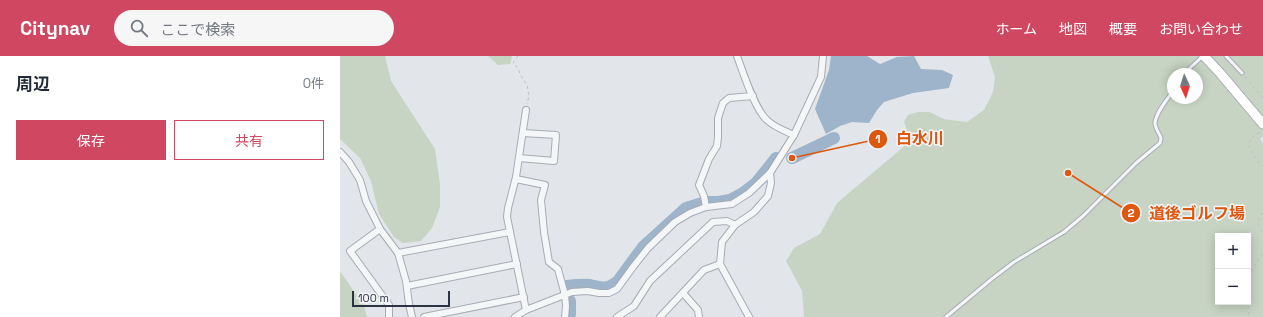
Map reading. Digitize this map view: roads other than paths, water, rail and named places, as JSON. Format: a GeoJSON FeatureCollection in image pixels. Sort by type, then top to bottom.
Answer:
{"type":"FeatureCollection","features":[{"type":"Feature","properties":{"kind":"street"},"geometry":{"type":"LineString","coordinates":[[736,56],[760,111],[766,120],[794,136]]}},
{"type":"Feature","properties":{"kind":"street"},"geometry":{"type":"LineString","coordinates":[[515,317],[526,310],[572,292],[588,291],[609,293],[617,289],[648,248],[675,222],[690,213],[706,208],[732,204],[749,193],[770,174],[794,136],[821,77],[823,56]]}},
{"type":"Feature","properties":{"kind":"street"},"geometry":{"type":"LineString","coordinates":[[1204,56],[1225,78],[1263,124]]}},
{"type":"Feature","properties":{"kind":"street"},"geometry":{"type":"LineString","coordinates":[[706,208],[704,196],[699,185],[709,159],[717,146],[718,118],[723,103],[729,98],[753,96]]}},
{"type":"Feature","properties":{"kind":"street"},"geometry":{"type":"LineString","coordinates":[[526,110],[516,179],[507,217],[526,310]]}},
{"type":"Feature","properties":{"kind":"street"},"geometry":{"type":"LineString","coordinates":[[519,158],[554,161],[556,135],[523,132]]}},
{"type":"Feature","properties":{"kind":"street"},"geometry":{"type":"LineString","coordinates":[[340,152],[349,162],[360,180],[366,201],[380,229],[398,253],[407,286],[412,317]]}},
{"type":"Feature","properties":{"kind":"street"},"geometry":{"type":"LineString","coordinates":[[749,317],[720,264],[722,242],[735,225],[754,212],[768,196],[771,183],[770,174]]}},
{"type":"Feature","properties":{"kind":"street"},"geometry":{"type":"LineString","coordinates":[[516,179],[545,185],[541,200],[544,232],[549,262],[558,269],[565,295],[565,317]]}},
{"type":"Feature","properties":{"kind":"street"},"geometry":{"type":"LineString","coordinates":[[618,317],[634,306],[650,281],[713,222],[727,221],[735,225]]}},
{"type":"Feature","properties":{"kind":"street"},"geometry":{"type":"LineString","coordinates":[[380,229],[350,251],[389,305],[389,317]]}},
{"type":"Feature","properties":{"kind":"street"},"geometry":{"type":"LineString","coordinates":[[398,253],[510,232]]}},
{"type":"Feature","properties":{"kind":"street"},"geometry":{"type":"LineString","coordinates":[[407,286],[517,264]]}},
{"type":"Feature","properties":{"kind":"street"},"geometry":{"type":"LineString","coordinates":[[660,317],[704,270],[720,264]]}},
{"type":"Feature","properties":{"kind":"street"},"geometry":{"type":"LineString","coordinates":[[683,293],[698,310],[699,317]]}},
{"type":"Feature","properties":{"kind":"street"},"geometry":{"type":"LineString","coordinates":[[424,317],[524,297]]}},
{"type":"Feature","properties":{"kind":"lane"},"geometry":{"type":"LineString","coordinates":[[1190,68],[1204,56]]}},
{"type":"Feature","properties":{"kind":"lane"},"geometry":{"type":"LineString","coordinates":[[1226,56],[1242,73]]}},
{"type":"Feature","properties":{"kind":"lane"},"geometry":{"type":"LineString","coordinates":[[946,317],[1014,262],[1064,232],[1083,216],[1136,163],[1160,143],[1161,138],[1156,129],[1155,123],[1157,115],[1167,100]]}},
{"type":"Feature","properties":{"kind":"water"},"geometry":{"type":"Polygon","coordinates":[[[831,56],[867,56],[880,64],[897,57],[914,56],[921,69],[942,70],[953,75],[949,88],[913,93],[884,102],[869,123],[852,122],[840,126],[826,134],[815,109],[829,70],[831,56]]]}},
{"type":"Feature","properties":{"kind":"waterway"},"geometry":{"type":"LineString","coordinates":[[792,158],[834,138]]}},
{"type":"Feature","properties":{"kind":"waterway"},"geometry":{"type":"LineString","coordinates":[[568,289],[567,286],[576,285],[590,285],[605,288],[611,286],[618,281],[643,247],[686,208],[709,202],[730,200],[743,193],[756,183],[776,158]]}},
{"type":"Feature","properties":{"kind":"waterway"},"geometry":{"type":"LineString","coordinates":[[569,317],[570,301]]}},
{"type":"Feature","properties":{"kind":"place","name":"白水川"},"geometry":{"type":"Point","coordinates":[792,158]}},
{"type":"Feature","properties":{"kind":"place","name":"道後ゴルフ場"},"geometry":{"type":"Point","coordinates":[1068,173]}}]}
